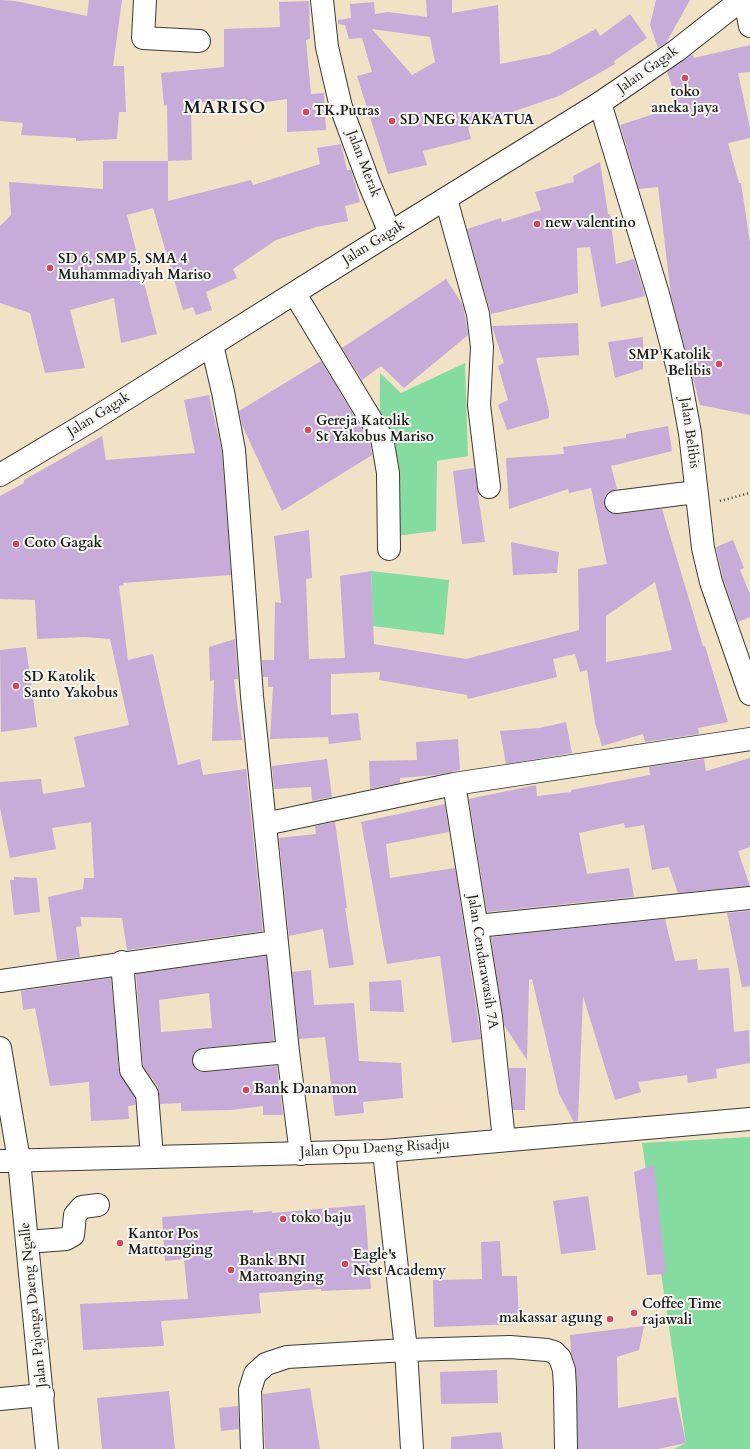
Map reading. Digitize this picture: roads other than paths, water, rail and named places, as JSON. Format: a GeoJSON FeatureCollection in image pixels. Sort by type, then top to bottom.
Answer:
{"type":"FeatureCollection","features":[{"type":"Feature","properties":{"kind":"street"},"geometry":{"type":"LineString","coordinates":[[145,0],[143,38],[199,41]]}},
{"type":"Feature","properties":{"kind":"street","name":"Jalan Merak"},"geometry":{"type":"LineString","coordinates":[[322,0],[327,47],[341,107],[369,183],[390,233]]}},
{"type":"Feature","properties":{"kind":"street","name":"Jalan Gagak"},"geometry":{"type":"LineString","coordinates":[[0,475],[295,294],[390,233],[600,103],[676,51],[741,0]]}},
{"type":"Feature","properties":{"kind":"street"},"geometry":{"type":"LineString","coordinates":[[745,0],[750,26]]}},
{"type":"Feature","properties":{"kind":"street","name":"Jalan Belibis"},"geometry":{"type":"LineString","coordinates":[[600,103],[658,294],[679,373],[690,433],[703,548],[712,582],[750,694]]}},
{"type":"Feature","properties":{"kind":"street"},"geometry":{"type":"LineString","coordinates":[[446,198],[478,314],[482,348],[479,405],[489,487]]}},
{"type":"Feature","properties":{"kind":"street"},"geometry":{"type":"LineString","coordinates":[[295,294],[382,438],[388,473],[389,549]]}},
{"type":"Feature","properties":{"kind":"street"},"geometry":{"type":"LineString","coordinates":[[212,345],[234,450],[252,696],[276,942],[301,1154]]}},
{"type":"Feature","properties":{"kind":"street"},"geometry":{"type":"LineString","coordinates":[[616,502],[697,499]]}},
{"type":"Feature","properties":{"kind":"street"},"geometry":{"type":"LineString","coordinates":[[265,824],[454,784],[750,739]]}},
{"type":"Feature","properties":{"kind":"street","name":"Jalan Cendarawasih 7A"},"geometry":{"type":"LineString","coordinates":[[454,784],[491,1017],[504,1140]]}},
{"type":"Feature","properties":{"kind":"street"},"geometry":{"type":"LineString","coordinates":[[477,926],[750,898]]}},
{"type":"Feature","properties":{"kind":"street"},"geometry":{"type":"LineString","coordinates":[[0,981],[122,962],[276,942]]}},
{"type":"Feature","properties":{"kind":"street"},"geometry":{"type":"LineString","coordinates":[[122,962],[131,1070],[147,1094],[152,1157]]}},
{"type":"Feature","properties":{"kind":"street","name":"Jalan Pajonga Daeng Ngalle"},"geometry":{"type":"LineString","coordinates":[[0,1048],[10,1161],[27,1242],[43,1395],[47,1449]]}},
{"type":"Feature","properties":{"kind":"street"},"geometry":{"type":"LineString","coordinates":[[204,1060],[288,1052]]}},
{"type":"Feature","properties":{"kind":"street","name":"Jalan Opu Daeng Risadju"},"geometry":{"type":"LineString","coordinates":[[10,1161],[384,1151],[750,1119]]}},
{"type":"Feature","properties":{"kind":"street"},"geometry":{"type":"LineString","coordinates":[[384,1151],[406,1350],[412,1449]]}},
{"type":"Feature","properties":{"kind":"street"},"geometry":{"type":"LineString","coordinates":[[27,1242],[66,1239],[73,1235],[75,1216],[82,1207],[98,1205]]}},
{"type":"Feature","properties":{"kind":"street"},"geometry":{"type":"LineString","coordinates":[[252,1449],[250,1390],[255,1374],[266,1364],[287,1357],[406,1350],[510,1347],[538,1348],[554,1352],[560,1358],[564,1370],[566,1449]]}},
{"type":"Feature","properties":{"kind":"street"},"geometry":{"type":"LineString","coordinates":[[0,1399],[43,1395]]}},
{"type":"Feature","properties":{"kind":"place","name":"toko aneka jaya"},"geometry":{"type":"Point","coordinates":[685,78]}},
{"type":"Feature","properties":{"kind":"place","name":"TK.Putras"},"geometry":{"type":"Point","coordinates":[306,112]}},
{"type":"Feature","properties":{"kind":"place","name":"SD NEG KAKATUA"},"geometry":{"type":"Point","coordinates":[392,121]}},
{"type":"Feature","properties":{"kind":"place","name":"new valentino"},"geometry":{"type":"Point","coordinates":[537,224]}},
{"type":"Feature","properties":{"kind":"place","name":"SD 6, SMP 5, SMA 4 Muhammadiyah Mariso"},"geometry":{"type":"Point","coordinates":[50,268]}},
{"type":"Feature","properties":{"kind":"place","name":"SMP Katolik Belibis"},"geometry":{"type":"Point","coordinates":[719,364]}},
{"type":"Feature","properties":{"kind":"place","name":"Gereja Katolik St Yakobus Mariso"},"geometry":{"type":"Point","coordinates":[308,430]}},
{"type":"Feature","properties":{"kind":"place","name":"Coto Gagak"},"geometry":{"type":"Point","coordinates":[16,544]}},
{"type":"Feature","properties":{"kind":"place","name":"SD Katolik Santo Yakobus"},"geometry":{"type":"Point","coordinates":[16,686]}},
{"type":"Feature","properties":{"kind":"place","name":"Bank Danamon"},"geometry":{"type":"Point","coordinates":[246,1090]}},
{"type":"Feature","properties":{"kind":"place","name":"toko baju"},"geometry":{"type":"Point","coordinates":[283,1219]}},
{"type":"Feature","properties":{"kind":"place","name":"Kantor Pos Mattoanging"},"geometry":{"type":"Point","coordinates":[120,1243]}},
{"type":"Feature","properties":{"kind":"place","name":"Eagle's Nest Academy"},"geometry":{"type":"Point","coordinates":[345,1264]}},
{"type":"Feature","properties":{"kind":"place","name":"Bank BNI Mattoanging"},"geometry":{"type":"Point","coordinates":[231,1270]}},
{"type":"Feature","properties":{"kind":"place","name":"Coffee Time rajawali"},"geometry":{"type":"Point","coordinates":[634,1313]}},
{"type":"Feature","properties":{"kind":"place","name":"makassar agung"},"geometry":{"type":"Point","coordinates":[610,1319]}},
{"type":"Feature","properties":{"kind":"district","name":"MARISO"},"geometry":{"type":"Point","coordinates":[225,109]}}]}
